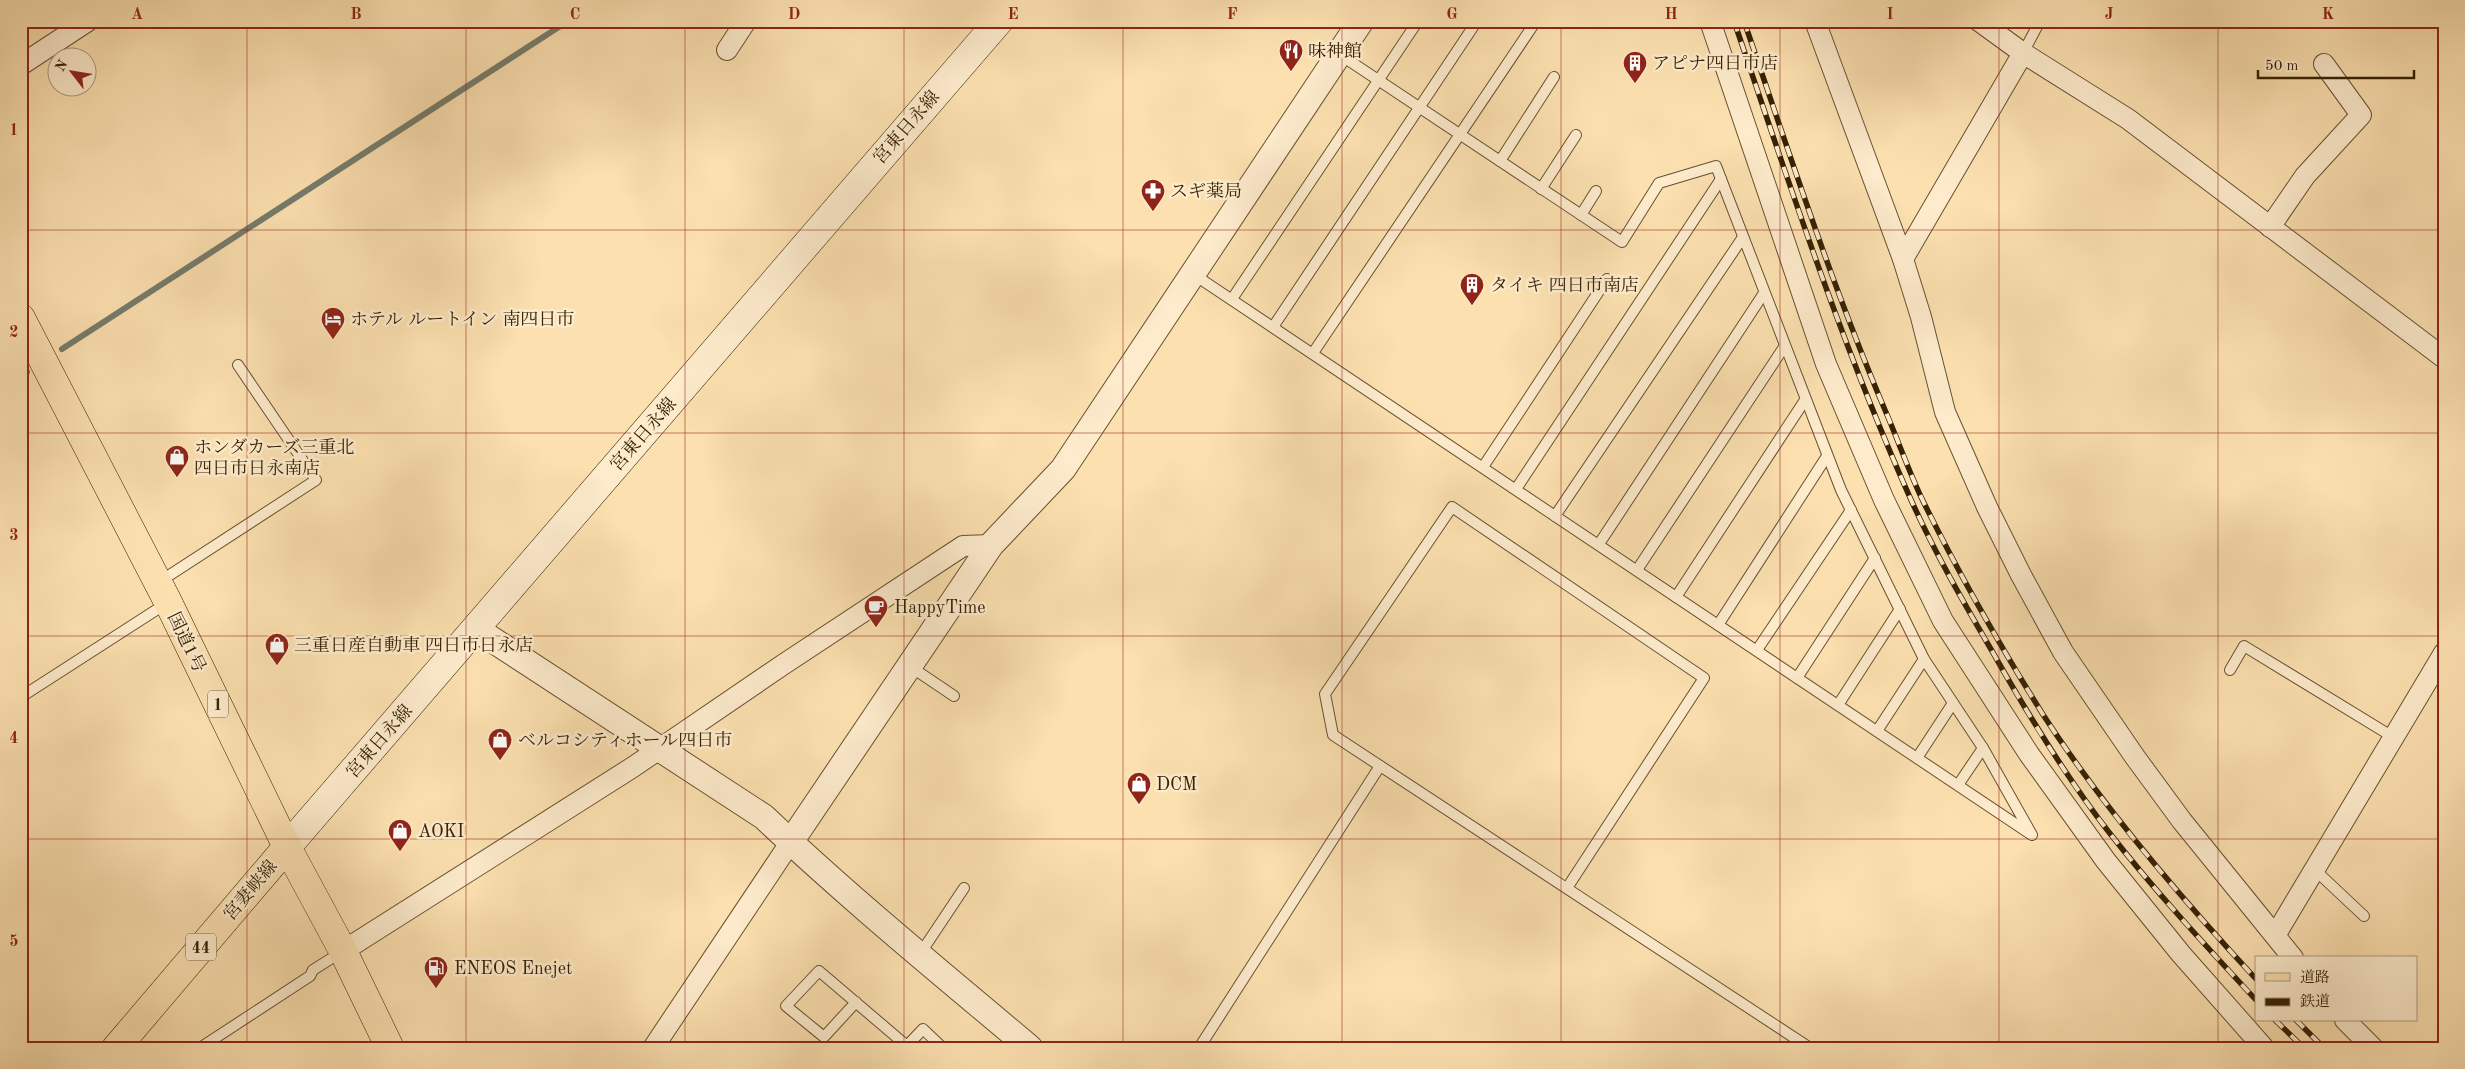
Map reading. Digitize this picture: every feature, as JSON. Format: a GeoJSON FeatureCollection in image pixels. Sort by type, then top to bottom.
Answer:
{"type":"FeatureCollection","features":[{"type":"Feature","properties":{"kind":"main road","name":"宮東日永線"},"geometry":{"type":"LineString","coordinates":[[287,847],[997,22]]}},
{"type":"Feature","properties":{"kind":"main road","name":"国道1号"},"geometry":{"type":"LineString","coordinates":[[21,318],[163,592],[287,847],[343,951],[390,1048]]}},
{"type":"Feature","properties":{"kind":"main road","name":"宮妻峡線"},"geometry":{"type":"LineString","coordinates":[[116,1048],[287,847]]}},
{"type":"Feature","properties":{"kind":"street"},"geometry":{"type":"LineString","coordinates":[[21,65],[88,21]]}},
{"type":"Feature","properties":{"kind":"street"},"geometry":{"type":"LineString","coordinates":[[727,50],[746,21]]}},
{"type":"Feature","properties":{"kind":"street"},"geometry":{"type":"LineString","coordinates":[[653,1048],[790,843],[911,667],[991,545],[1063,469],[1361,21]]}},
{"type":"Feature","properties":{"kind":"street"},"geometry":{"type":"LineString","coordinates":[[1710,21],[1826,364],[1884,500],[1943,621],[2028,754],[2106,861],[2181,954],[2264,1048]]}},
{"type":"Feature","properties":{"kind":"street"},"geometry":{"type":"LineString","coordinates":[[1815,21],[1903,259],[1921,317],[1945,412],[1987,507],[2063,652],[2135,757],[2182,821],[2276,934],[2292,956]]}},
{"type":"Feature","properties":{"kind":"street"},"geometry":{"type":"LineString","coordinates":[[1979,21],[2023,53],[2128,119],[2444,358]]}},
{"type":"Feature","properties":{"kind":"street"},"geometry":{"type":"LineString","coordinates":[[1903,259],[2023,53]]}},
{"type":"Feature","properties":{"kind":"street"},"geometry":{"type":"LineString","coordinates":[[2270,227],[2305,176],[2361,115],[2324,64]]}},
{"type":"Feature","properties":{"kind":"street"},"geometry":{"type":"LineString","coordinates":[[343,951],[633,767],[963,546],[991,545]]}},
{"type":"Feature","properties":{"kind":"street"},"geometry":{"type":"LineString","coordinates":[[476,628],[500,646],[764,817],[790,843],[1030,1048]]}},
{"type":"Feature","properties":{"kind":"street"},"geometry":{"type":"LineString","coordinates":[[2276,934],[2444,653]]}},
{"type":"Feature","properties":{"kind":"street"},"geometry":{"type":"LineString","coordinates":[[2347,1022],[2373,1048]]}},
{"type":"Feature","properties":{"kind":"lane"},"geometry":{"type":"LineString","coordinates":[[1232,299],[1418,21]]}},
{"type":"Feature","properties":{"kind":"lane"},"geometry":{"type":"LineString","coordinates":[[1273,327],[1477,21]]}},
{"type":"Feature","properties":{"kind":"lane"},"geometry":{"type":"LineString","coordinates":[[1313,354],[1536,21]]}},
{"type":"Feature","properties":{"kind":"lane"},"geometry":{"type":"LineString","coordinates":[[2023,53],[2040,21]]}},
{"type":"Feature","properties":{"kind":"lane"},"geometry":{"type":"LineString","coordinates":[[1192,274],[2032,835],[1982,748],[1924,658],[1851,510],[1827,456],[1784,347],[1716,166],[1660,183],[1622,242],[1339,54]]}},
{"type":"Feature","properties":{"kind":"lane"},"geometry":{"type":"LineString","coordinates":[[1500,161],[1554,78]]}},
{"type":"Feature","properties":{"kind":"lane"},"geometry":{"type":"LineString","coordinates":[[1541,189],[1576,135]]}},
{"type":"Feature","properties":{"kind":"lane"},"geometry":{"type":"LineString","coordinates":[[1516,489],[1721,179]]}},
{"type":"Feature","properties":{"kind":"lane"},"geometry":{"type":"LineString","coordinates":[[1581,215],[1596,191]]}},
{"type":"Feature","properties":{"kind":"lane"},"geometry":{"type":"LineString","coordinates":[[1555,516],[1743,237]]}},
{"type":"Feature","properties":{"kind":"lane"},"geometry":{"type":"LineString","coordinates":[[1483,467],[1607,279]]}},
{"type":"Feature","properties":{"kind":"lane"},"geometry":{"type":"LineString","coordinates":[[1598,544],[1764,293]]}},
{"type":"Feature","properties":{"kind":"lane"},"geometry":{"type":"LineString","coordinates":[[1637,570],[1784,347]]}},
{"type":"Feature","properties":{"kind":"lane"},"geometry":{"type":"LineString","coordinates":[[21,697],[316,480],[238,365]]}},
{"type":"Feature","properties":{"kind":"lane"},"geometry":{"type":"LineString","coordinates":[[1676,597],[1805,400]]}},
{"type":"Feature","properties":{"kind":"lane"},"geometry":{"type":"LineString","coordinates":[[1718,625],[1827,456]]}},
{"type":"Feature","properties":{"kind":"lane"},"geometry":{"type":"LineString","coordinates":[[1567,888],[1704,678],[1452,507],[1325,694],[1333,735],[1810,1048]]}},
{"type":"Feature","properties":{"kind":"lane"},"geometry":{"type":"LineString","coordinates":[[1757,650],[1851,510]]}},
{"type":"Feature","properties":{"kind":"lane"},"geometry":{"type":"LineString","coordinates":[[1797,678],[1875,558]]}},
{"type":"Feature","properties":{"kind":"lane"},"geometry":{"type":"LineString","coordinates":[[1838,705],[1900,609]]}},
{"type":"Feature","properties":{"kind":"lane"},"geometry":{"type":"LineString","coordinates":[[2230,670],[2244,646],[2393,737]]}},
{"type":"Feature","properties":{"kind":"lane"},"geometry":{"type":"LineString","coordinates":[[1877,731],[1924,658]]}},
{"type":"Feature","properties":{"kind":"lane"},"geometry":{"type":"LineString","coordinates":[[911,667],[954,696]]}},
{"type":"Feature","properties":{"kind":"lane"},"geometry":{"type":"LineString","coordinates":[[1917,758],[1953,703]]}},
{"type":"Feature","properties":{"kind":"lane"},"geometry":{"type":"LineString","coordinates":[[1958,786],[1982,748]]}},
{"type":"Feature","properties":{"kind":"lane"},"geometry":{"type":"LineString","coordinates":[[1199,1048],[1380,766]]}},
{"type":"Feature","properties":{"kind":"lane"},"geometry":{"type":"LineString","coordinates":[[2314,869],[2364,916]]}},
{"type":"Feature","properties":{"kind":"lane"},"geometry":{"type":"LineString","coordinates":[[919,955],[964,888]]}},
{"type":"Feature","properties":{"kind":"lane"},"geometry":{"type":"LineString","coordinates":[[200,1048],[310,976],[313,970],[343,951]]}},
{"type":"Feature","properties":{"kind":"lane"},"geometry":{"type":"LineString","coordinates":[[856,1002],[824,1037],[786,1006],[819,971],[856,1002],[906,1047],[923,1029],[943,1048]]}},
{"type":"Feature","properties":{"kind":"waterway"},"geometry":{"type":"LineString","coordinates":[[62,349],[565,23]]}},
{"type":"Feature","properties":{"kind":"waterway"},"geometry":{"type":"LineString","coordinates":[[21,376],[27,372]]}},
{"type":"Feature","properties":{"kind":"railway"},"geometry":{"type":"LineString","coordinates":[[1734,21],[1839,324],[1912,502],[1940,559],[2032,720],[2092,809],[2125,853],[2255,999]]}},
{"type":"Feature","properties":{"kind":"railway"},"geometry":{"type":"LineString","coordinates":[[1744,21],[1811,217],[1865,362],[1913,479],[1951,555],[2026,687],[2065,748],[2143,850],[2255,978]]}},
{"type":"Feature","properties":{"kind":"railway"},"geometry":{"type":"LineString","coordinates":[[2277,1022],[2304,1048]]}},
{"type":"Feature","properties":{"kind":"railway"},"geometry":{"type":"LineString","coordinates":[[2298,1022],[2324,1048]]}},
{"type":"Feature","properties":{"kind":"place","name":"味神館"},"geometry":{"type":"Point","coordinates":[1291,72]}},
{"type":"Feature","properties":{"kind":"place","name":"アピナ四日市店"},"geometry":{"type":"Point","coordinates":[1635,84]}},
{"type":"Feature","properties":{"kind":"place","name":"スギ薬局"},"geometry":{"type":"Point","coordinates":[1153,212]}},
{"type":"Feature","properties":{"kind":"place","name":"タイキ 四日市南店"},"geometry":{"type":"Point","coordinates":[1472,306]}},
{"type":"Feature","properties":{"kind":"place","name":"ホテル ルートイン 南四日市"},"geometry":{"type":"Point","coordinates":[333,340]}},
{"type":"Feature","properties":{"kind":"place","name":"ホンダカーズ三重北 四日市日永南店"},"geometry":{"type":"Point","coordinates":[177,478]}},
{"type":"Feature","properties":{"kind":"place","name":"HappyTime"},"geometry":{"type":"Point","coordinates":[876,628]}},
{"type":"Feature","properties":{"kind":"place","name":"三重日産自動車 四日市日永店"},"geometry":{"type":"Point","coordinates":[277,666]}},
{"type":"Feature","properties":{"kind":"place","name":"ベルコシティホール四日市"},"geometry":{"type":"Point","coordinates":[500,761]}},
{"type":"Feature","properties":{"kind":"place","name":"DCM"},"geometry":{"type":"Point","coordinates":[1139,805]}},
{"type":"Feature","properties":{"kind":"place","name":"AOKI"},"geometry":{"type":"Point","coordinates":[400,852]}},
{"type":"Feature","properties":{"kind":"place","name":"ENEOS Enejet"},"geometry":{"type":"Point","coordinates":[436,989]}}]}
